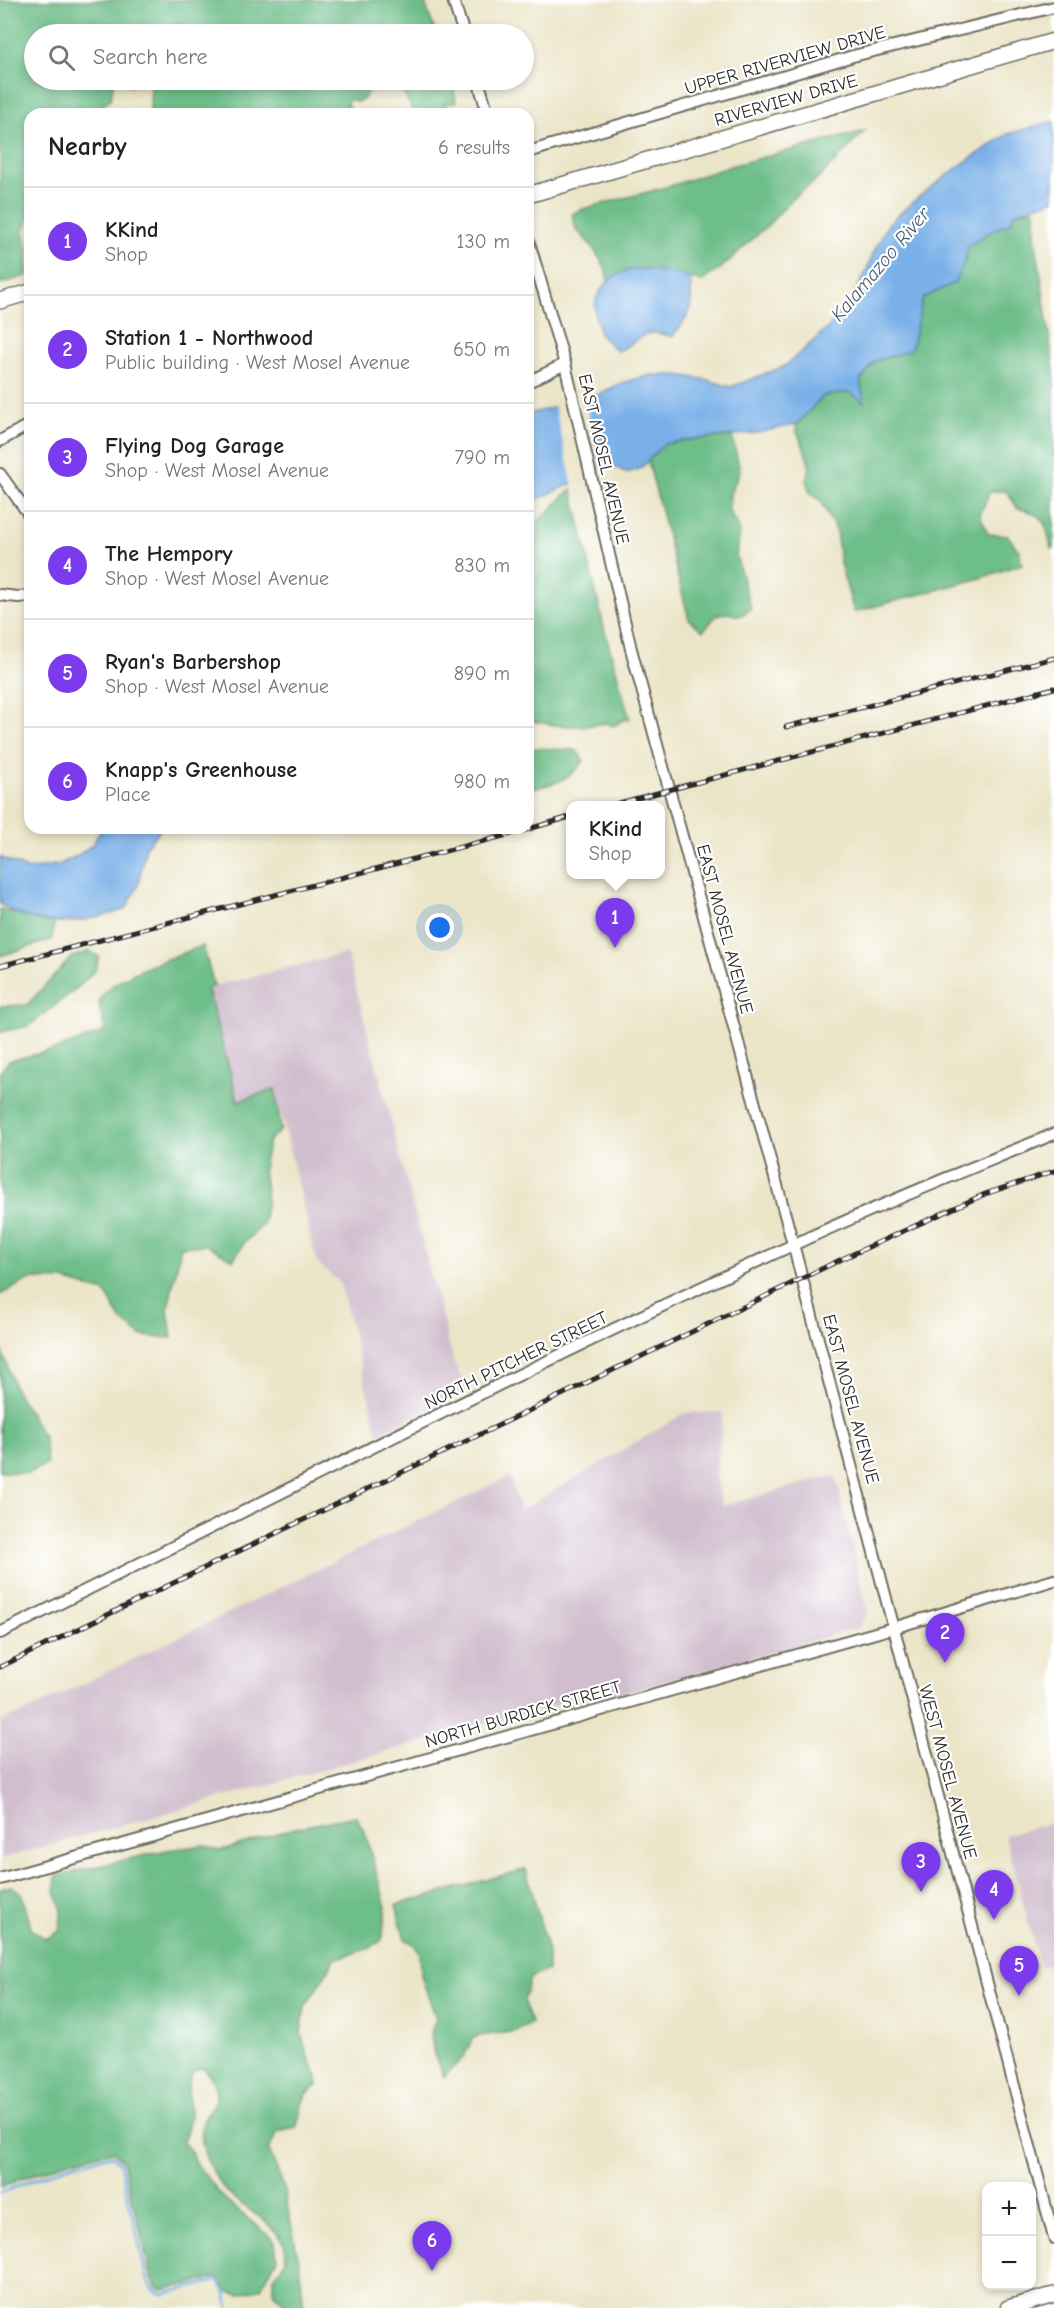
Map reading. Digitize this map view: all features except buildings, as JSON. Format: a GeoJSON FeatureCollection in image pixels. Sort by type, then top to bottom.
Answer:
{"type":"FeatureCollection","features":[{"type":"Feature","properties":{"kind":"street"},"geometry":{"type":"LineString","coordinates":[[453,0],[461,24]]}},
{"type":"Feature","properties":{"kind":"street","name":"UPPER RIVERVIEW DRIVE"},"geometry":{"type":"LineString","coordinates":[[534,150],[853,56],[1054,7]]}},
{"type":"Feature","properties":{"kind":"street","name":"RIVERVIEW DRIVE"},"geometry":{"type":"LineString","coordinates":[[534,193],[1054,41]]}},
{"type":"Feature","properties":{"kind":"street"},"geometry":{"type":"LineString","coordinates":[[481,90],[486,108]]}},
{"type":"Feature","properties":{"kind":"street","name":"EAST MOSEL AVENUE"},"geometry":{"type":"LineString","coordinates":[[534,258],[565,364],[631,650],[794,1244],[893,1628]]}},
{"type":"Feature","properties":{"kind":"street"},"geometry":{"type":"LineString","coordinates":[[0,301],[24,294]]}},
{"type":"Feature","properties":{"kind":"street"},"geometry":{"type":"LineString","coordinates":[[534,379],[565,364]]}},
{"type":"Feature","properties":{"kind":"street"},"geometry":{"type":"LineString","coordinates":[[0,441],[24,427]]}},
{"type":"Feature","properties":{"kind":"street"},"geometry":{"type":"LineString","coordinates":[[0,474],[24,508]]}},
{"type":"Feature","properties":{"kind":"street"},"geometry":{"type":"LineString","coordinates":[[0,595],[24,596]]}},
{"type":"Feature","properties":{"kind":"street","name":"NORTH PITCHER STREET"},"geometry":{"type":"LineString","coordinates":[[0,1633],[445,1412],[794,1244],[1054,1134]]}},
{"type":"Feature","properties":{"kind":"street","name":"NORTH BURDICK STREET"},"geometry":{"type":"LineString","coordinates":[[0,1879],[893,1628],[1054,1580]]}},
{"type":"Feature","properties":{"kind":"street","name":"WEST MOSEL AVENUE"},"geometry":{"type":"LineString","coordinates":[[893,1628],[1054,2238]]}},
{"type":"Feature","properties":{"kind":"street"},"geometry":{"type":"LineString","coordinates":[[1008,2308],[1054,2295]]}},
{"type":"Feature","properties":{"kind":"shaded area"},"geometry":{"type":"Polygon","coordinates":[[[347,953],[454,1363],[467,1390],[378,1434],[340,1283],[317,1263],[275,1090],[238,1101],[207,988],[347,953]]]}},
{"type":"Feature","properties":{"kind":"shaded area"},"geometry":{"type":"Polygon","coordinates":[[[723,1412],[716,1475],[722,1506],[835,1475],[868,1612],[859,1628],[612,1696],[602,1692],[0,1859],[0,1721],[25,1712],[510,1476],[520,1511],[685,1413],[723,1412]]]}},
{"type":"Feature","properties":{"kind":"shaded area"},"geometry":{"type":"Polygon","coordinates":[[[1054,1822],[1054,1963],[1040,1967],[1005,1835],[1054,1822]]]}},
{"type":"Feature","properties":{"kind":"green space"},"geometry":{"type":"Polygon","coordinates":[[[0,0],[424,0],[432,24],[24,24],[24,90],[112,90],[111,98],[101,108],[24,108],[24,277],[0,284],[0,0]]]}},
{"type":"Feature","properties":{"kind":"green space"},"geometry":{"type":"Polygon","coordinates":[[[151,90],[368,90],[364,99],[357,102],[350,99],[346,104],[351,108],[150,108],[151,90]]]}},
{"type":"Feature","properties":{"kind":"green space"},"geometry":{"type":"Polygon","coordinates":[[[400,90],[454,90],[456,102],[445,104],[446,108],[412,108],[400,90]]]}},
{"type":"Feature","properties":{"kind":"green space"},"geometry":{"type":"Polygon","coordinates":[[[865,131],[817,180],[794,197],[768,225],[721,268],[701,282],[678,274],[628,270],[608,281],[605,267],[591,245],[576,229],[572,214],[583,209],[670,186],[734,165],[865,131]]]}},
{"type":"Feature","properties":{"kind":"green space"},"geometry":{"type":"Polygon","coordinates":[[[1035,210],[1035,235],[1054,370],[1054,548],[1051,549],[1048,532],[1039,517],[1017,508],[1007,491],[990,491],[980,515],[988,534],[1007,535],[1019,551],[1022,564],[977,579],[854,612],[840,563],[836,530],[819,499],[810,494],[806,479],[810,468],[796,430],[797,424],[822,396],[850,392],[863,401],[860,381],[875,361],[911,350],[923,298],[954,283],[966,257],[967,246],[994,229],[1011,223],[1014,213],[1035,210]]]}},
{"type":"Feature","properties":{"kind":"green space"},"geometry":{"type":"Polygon","coordinates":[[[732,436],[740,471],[730,494],[729,511],[740,531],[736,556],[751,609],[740,616],[728,613],[718,614],[703,631],[689,619],[648,461],[664,444],[732,436]]]}},
{"type":"Feature","properties":{"kind":"green space"},"geometry":{"type":"Polygon","coordinates":[[[572,489],[604,628],[630,720],[625,719],[613,726],[607,723],[577,726],[534,721],[534,524],[572,489]]]}},
{"type":"Feature","properties":{"kind":"green space"},"geometry":{"type":"Polygon","coordinates":[[[534,748],[576,750],[584,761],[578,768],[566,778],[534,788],[534,748]]]}},
{"type":"Feature","properties":{"kind":"green space"},"geometry":{"type":"Polygon","coordinates":[[[0,909],[54,923],[52,940],[0,956],[0,909]]]}},
{"type":"Feature","properties":{"kind":"green space"},"geometry":{"type":"Polygon","coordinates":[[[203,946],[214,986],[207,988],[238,1101],[275,1089],[281,1130],[269,1140],[263,1168],[267,1200],[263,1225],[245,1242],[233,1260],[207,1245],[181,1247],[168,1309],[172,1338],[141,1336],[121,1320],[105,1292],[63,1280],[30,1279],[0,1295],[0,1072],[9,1061],[57,1049],[104,1032],[99,1004],[105,992],[129,975],[203,946]]]}},
{"type":"Feature","properties":{"kind":"green space"},"geometry":{"type":"Polygon","coordinates":[[[90,951],[99,957],[96,969],[77,988],[29,1026],[0,1032],[0,1006],[27,1005],[72,957],[90,951]]]}},
{"type":"Feature","properties":{"kind":"green space"},"geometry":{"type":"Polygon","coordinates":[[[0,1344],[15,1389],[44,1437],[47,1464],[29,1473],[0,1472],[0,1344]]]}},
{"type":"Feature","properties":{"kind":"green space"},"geometry":{"type":"Polygon","coordinates":[[[355,1816],[365,1832],[386,1907],[382,1940],[370,1948],[335,1959],[305,2007],[301,2033],[307,2055],[316,2073],[318,2085],[305,2098],[296,2128],[277,2132],[269,2150],[283,2185],[299,2261],[304,2308],[288,2308],[273,2292],[273,2278],[284,2263],[286,2250],[281,2238],[222,2186],[204,2153],[202,2126],[216,2093],[213,2081],[204,2068],[194,2070],[189,2082],[190,2117],[183,2143],[222,2196],[275,2241],[277,2259],[261,2288],[242,2294],[228,2292],[218,2277],[163,2290],[157,2288],[152,2279],[123,2161],[113,2151],[69,2161],[0,2187],[0,1889],[11,1886],[22,1895],[32,1930],[46,1939],[59,1931],[62,1910],[55,1891],[56,1876],[167,1850],[205,1845],[219,1851],[295,1828],[355,1816]]]}},
{"type":"Feature","properties":{"kind":"green space"},"geometry":{"type":"Polygon","coordinates":[[[526,1869],[548,1951],[548,1970],[530,1978],[524,2000],[531,2023],[511,2032],[473,2038],[464,2056],[444,2077],[434,2054],[431,2033],[436,2018],[421,1976],[420,1954],[414,1944],[405,1939],[396,1905],[526,1869]]]}},
{"type":"Feature","properties":{"kind":"water","name":"Kalamazoo River"},"geometry":{"type":"Polygon","coordinates":[[[1054,121],[1054,200],[1014,213],[1011,223],[994,229],[968,246],[966,257],[954,283],[923,298],[911,350],[875,361],[860,381],[864,402],[850,392],[823,396],[797,424],[757,433],[664,444],[641,468],[627,473],[611,465],[534,501],[534,412],[594,397],[621,383],[651,375],[678,375],[731,387],[785,366],[831,325],[848,304],[889,223],[962,164],[1008,134],[1054,121]]]}},
{"type":"Feature","properties":{"kind":"water"},"geometry":{"type":"Polygon","coordinates":[[[648,269],[690,278],[690,310],[672,337],[646,334],[617,351],[599,334],[595,315],[596,300],[603,286],[615,276],[629,270],[648,269]]]}},
{"type":"Feature","properties":{"kind":"water"},"geometry":{"type":"Polygon","coordinates":[[[99,834],[157,834],[146,846],[138,886],[126,909],[93,918],[62,922],[32,918],[16,913],[0,904],[0,857],[29,870],[60,864],[77,856],[93,844],[99,834]]]}},
{"type":"Feature","properties":{"kind":"pier"},"geometry":{"type":"Polygon","coordinates":[[[584,397],[602,473],[573,486],[554,404],[584,397]]]}},
{"type":"Feature","properties":{"kind":"waterway"},"geometry":{"type":"LineString","coordinates":[[0,2193],[70,2165],[112,2155],[120,2163],[148,2281],[155,2291],[164,2294],[218,2280],[226,2294],[229,2308]]}},
{"type":"Feature","properties":{"kind":"railway"},"geometry":{"type":"LineString","coordinates":[[786,727],[1054,658]]}},
{"type":"Feature","properties":{"kind":"railway"},"geometry":{"type":"LineString","coordinates":[[627,801],[1054,688]]}},
{"type":"Feature","properties":{"kind":"railway"},"geometry":{"type":"LineString","coordinates":[[534,827],[566,818]]}},
{"type":"Feature","properties":{"kind":"railway"},"geometry":{"type":"LineString","coordinates":[[0,966],[511,834]]}},
{"type":"Feature","properties":{"kind":"railway"},"geometry":{"type":"LineString","coordinates":[[0,1667],[842,1259],[985,1194],[1054,1171]]}},
{"type":"Feature","properties":{"kind":"place","name":"KKind"},"geometry":{"type":"Point","coordinates":[615,948]}},
{"type":"Feature","properties":{"kind":"place","name":"Station 1 - Northwood"},"geometry":{"type":"Point","coordinates":[945,1663]}},
{"type":"Feature","properties":{"kind":"place","name":"Flying Dog Garage"},"geometry":{"type":"Point","coordinates":[921,1892]}},
{"type":"Feature","properties":{"kind":"place","name":"The Hempory"},"geometry":{"type":"Point","coordinates":[994,1920]}},
{"type":"Feature","properties":{"kind":"place","name":"Ryan's Barbershop"},"geometry":{"type":"Point","coordinates":[1019,1996]}},
{"type":"Feature","properties":{"kind":"place","name":"Knapp's Greenhouse"},"geometry":{"type":"Point","coordinates":[432,2271]}}]}
